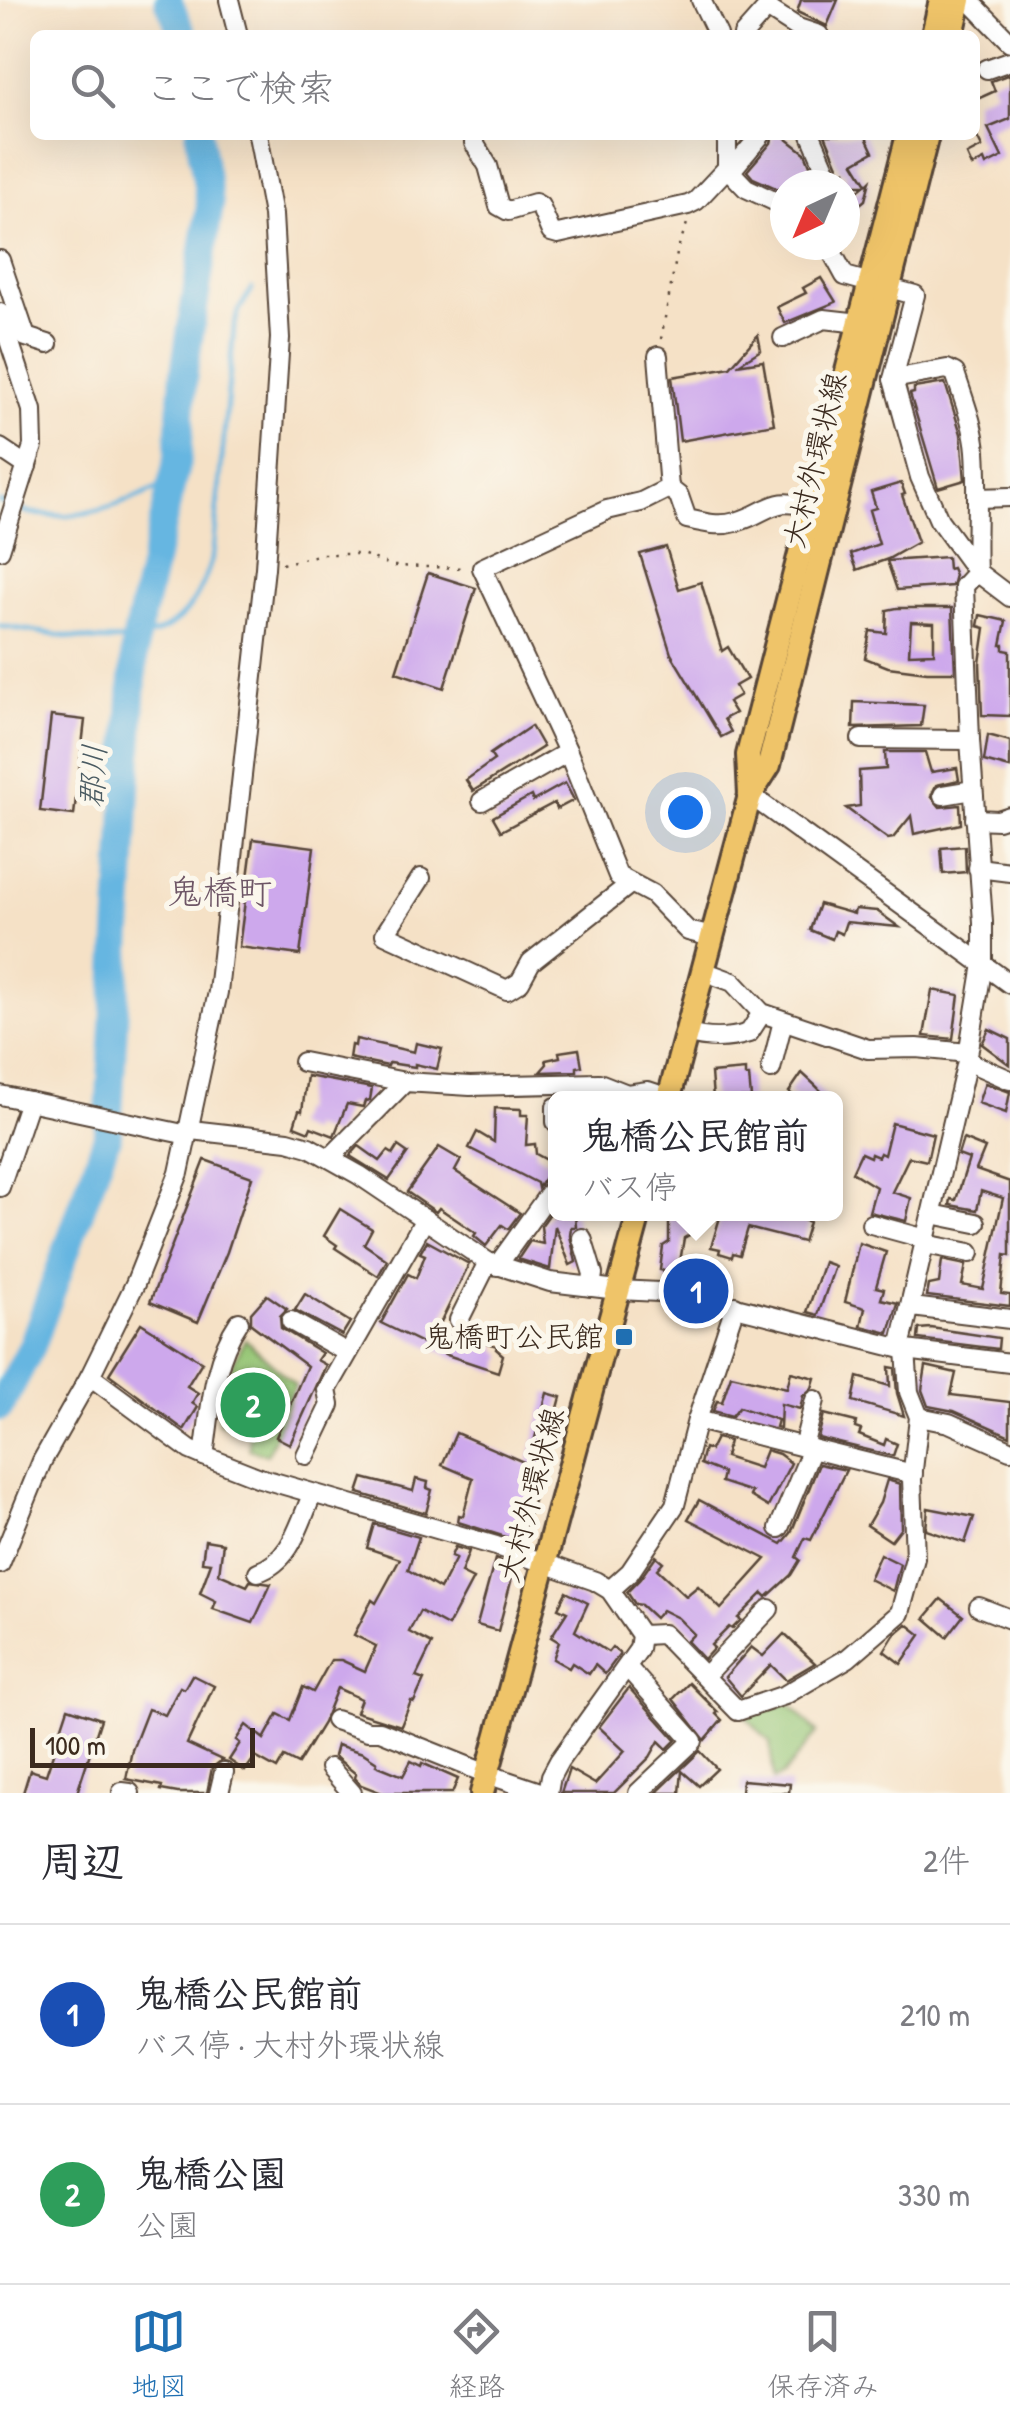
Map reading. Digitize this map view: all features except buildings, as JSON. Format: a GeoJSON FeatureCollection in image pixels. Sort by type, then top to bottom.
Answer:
{"type":"FeatureCollection","features":[{"type":"Feature","properties":{"kind":"main road"},"geometry":{"type":"LineString","coordinates":[[933,30],[942,0]]}},
{"type":"Feature","properties":{"kind":"main road"},"geometry":{"type":"LineString","coordinates":[[953,30],[960,0]]}},
{"type":"Feature","properties":{"kind":"main road","name":"大村外環状線"},"geometry":{"type":"LineString","coordinates":[[671,1091],[750,795],[769,765],[880,286],[907,140]]}},
{"type":"Feature","properties":{"kind":"main road","name":"大村外環状線"},"geometry":{"type":"LineString","coordinates":[[750,795],[748,755],[860,323],[880,286],[925,140]]}},
{"type":"Feature","properties":{"kind":"main road","name":"大村外環状線"},"geometry":{"type":"LineString","coordinates":[[484,1784],[636,1221]]}},
{"type":"Feature","properties":{"kind":"street"},"geometry":{"type":"LineString","coordinates":[[229,0],[237,30]]}},
{"type":"Feature","properties":{"kind":"street"},"geometry":{"type":"LineString","coordinates":[[701,0],[716,30]]}},
{"type":"Feature","properties":{"kind":"street"},"geometry":{"type":"LineString","coordinates":[[970,0],[1008,36]]}},
{"type":"Feature","properties":{"kind":"street"},"geometry":{"type":"LineString","coordinates":[[747,30],[772,4],[804,30]]}},
{"type":"Feature","properties":{"kind":"street"},"geometry":{"type":"LineString","coordinates":[[987,69],[1010,61]]}},
{"type":"Feature","properties":{"kind":"street"},"geometry":{"type":"LineString","coordinates":[[0,1564],[42,1461],[135,1284],[179,1173],[218,992],[265,568],[280,338],[272,215],[259,140]]}},
{"type":"Feature","properties":{"kind":"street"},"geometry":{"type":"LineString","coordinates":[[727,140],[728,170],[746,188],[770,199]]}},
{"type":"Feature","properties":{"kind":"street"},"geometry":{"type":"LineString","coordinates":[[474,142],[488,166],[499,206],[508,211],[535,203],[551,232],[558,234],[696,201],[756,140]]}},
{"type":"Feature","properties":{"kind":"street"},"geometry":{"type":"LineString","coordinates":[[812,140],[825,170]]}},
{"type":"Feature","properties":{"kind":"street"},"geometry":{"type":"LineString","coordinates":[[0,260],[26,337],[48,344]]}},
{"type":"Feature","properties":{"kind":"street"},"geometry":{"type":"LineString","coordinates":[[836,260],[844,276],[915,295],[893,379],[920,478],[939,520],[977,572],[1010,597]]}},
{"type":"Feature","properties":{"kind":"street"},"geometry":{"type":"LineString","coordinates":[[0,313],[8,363],[32,410],[33,446],[0,550]]}},
{"type":"Feature","properties":{"kind":"street"},"geometry":{"type":"LineString","coordinates":[[783,338],[824,319],[860,323]]}},
{"type":"Feature","properties":{"kind":"street"},"geometry":{"type":"LineString","coordinates":[[658,356],[669,488],[679,496],[687,519],[717,525],[738,522],[769,506],[790,501],[812,509]]}},
{"type":"Feature","properties":{"kind":"street"},"geometry":{"type":"LineString","coordinates":[[641,1635],[663,1634],[738,1711],[748,1710],[785,1695],[848,1658],[900,1613],[915,1558],[912,1479],[919,1417],[909,1392],[903,1349],[967,1057],[983,964],[964,586],[977,572],[977,498],[974,436],[955,373],[947,369],[893,379]]}},
{"type":"Feature","properties":{"kind":"street"},"geometry":{"type":"LineString","coordinates":[[0,448],[26,466]]}},
{"type":"Feature","properties":{"kind":"street"},"geometry":{"type":"LineString","coordinates":[[669,488],[641,502],[590,517],[482,568],[568,752],[618,876],[652,894],[688,931],[712,938]]}},
{"type":"Feature","properties":{"kind":"street"},"geometry":{"type":"LineString","coordinates":[[977,498],[1010,497]]}},
{"type":"Feature","properties":{"kind":"street"},"geometry":{"type":"LineString","coordinates":[[860,739],[970,740]]}},
{"type":"Feature","properties":{"kind":"street"},"geometry":{"type":"LineString","coordinates":[[482,801],[568,752]]}},
{"type":"Feature","properties":{"kind":"street"},"geometry":{"type":"LineString","coordinates":[[943,795],[973,790]]}},
{"type":"Feature","properties":{"kind":"street"},"geometry":{"type":"LineString","coordinates":[[750,795],[1010,984]]}},
{"type":"Feature","properties":{"kind":"street"},"geometry":{"type":"LineString","coordinates":[[975,820],[1010,816]]}},
{"type":"Feature","properties":{"kind":"street"},"geometry":{"type":"LineString","coordinates":[[978,868],[1010,872]]}},
{"type":"Feature","properties":{"kind":"street"},"geometry":{"type":"LineString","coordinates":[[421,878],[384,934],[507,990],[520,982],[531,962],[630,884]]}},
{"type":"Feature","properties":{"kind":"street"},"geometry":{"type":"LineString","coordinates":[[702,972],[733,982],[762,1013],[868,1050],[917,1048],[967,1057],[1010,1080]]}},
{"type":"Feature","properties":{"kind":"street"},"geometry":{"type":"LineString","coordinates":[[686,1033],[706,1039],[737,1037],[750,1033],[762,1013]]}},
{"type":"Feature","properties":{"kind":"street"},"geometry":{"type":"LineString","coordinates":[[771,1069],[783,1020]]}},
{"type":"Feature","properties":{"kind":"street"},"geometry":{"type":"LineString","coordinates":[[303,1062],[406,1082],[548,1091]]}},
{"type":"Feature","properties":{"kind":"street"},"geometry":{"type":"LineString","coordinates":[[330,1158],[406,1082]]}},
{"type":"Feature","properties":{"kind":"street"},"geometry":{"type":"LineString","coordinates":[[563,1091],[599,1083],[619,1091]]}},
{"type":"Feature","properties":{"kind":"street"},"geometry":{"type":"LineString","coordinates":[[0,1095],[187,1132],[288,1141],[330,1158],[492,1264],[550,1282],[680,1292],[903,1349],[1010,1363]]}},
{"type":"Feature","properties":{"kind":"street"},"geometry":{"type":"LineString","coordinates":[[0,1187],[33,1102]]}},
{"type":"Feature","properties":{"kind":"street"},"geometry":{"type":"LineString","coordinates":[[459,1320],[492,1264],[548,1194]]}},
{"type":"Feature","properties":{"kind":"street"},"geometry":{"type":"LineString","coordinates":[[932,1214],[976,1223]]}},
{"type":"Feature","properties":{"kind":"street"},"geometry":{"type":"LineString","coordinates":[[306,1455],[330,1404],[326,1390],[425,1218]]}},
{"type":"Feature","properties":{"kind":"street"},"geometry":{"type":"LineString","coordinates":[[871,1224],[970,1253]]}},
{"type":"Feature","properties":{"kind":"street"},"geometry":{"type":"LineString","coordinates":[[582,1238],[593,1274],[591,1287]]}},
{"type":"Feature","properties":{"kind":"street"},"geometry":{"type":"LineString","coordinates":[[610,1590],[630,1572],[676,1505],[697,1420],[735,1306]]}},
{"type":"Feature","properties":{"kind":"street"},"geometry":{"type":"LineString","coordinates":[[912,1306],[1010,1320]]}},
{"type":"Feature","properties":{"kind":"street"},"geometry":{"type":"LineString","coordinates":[[291,1321],[346,1352]]}},
{"type":"Feature","properties":{"kind":"street"},"geometry":{"type":"LineString","coordinates":[[204,1456],[218,1364],[239,1322]]}},
{"type":"Feature","properties":{"kind":"street"},"geometry":{"type":"LineString","coordinates":[[90,1376],[190,1450],[204,1456],[312,1495],[545,1562],[610,1590],[641,1635],[640,1649],[559,1761],[546,1793],[484,1784],[380,1731],[368,1732],[335,1720]]}},
{"type":"Feature","properties":{"kind":"street"},"geometry":{"type":"LineString","coordinates":[[779,1528],[808,1448],[815,1400]]}},
{"type":"Feature","properties":{"kind":"street"},"geometry":{"type":"LineString","coordinates":[[919,1417],[949,1424],[1010,1450]]}},
{"type":"Feature","properties":{"kind":"street"},"geometry":{"type":"LineString","coordinates":[[697,1420],[913,1474]]}},
{"type":"Feature","properties":{"kind":"street"},"geometry":{"type":"LineString","coordinates":[[258,1572],[284,1558],[312,1495]]}},
{"type":"Feature","properties":{"kind":"street"},"geometry":{"type":"LineString","coordinates":[[979,1607],[1010,1619]]}},
{"type":"Feature","properties":{"kind":"street"},"geometry":{"type":"LineString","coordinates":[[705,1676],[769,1609]]}},
{"type":"Feature","properties":{"kind":"street"},"geometry":{"type":"LineString","coordinates":[[628,1668],[694,1741],[638,1793]]}},
{"type":"Feature","properties":{"kind":"street"},"geometry":{"type":"LineString","coordinates":[[330,1768],[352,1793]]}},
{"type":"Feature","properties":{"kind":"street"},"geometry":{"type":"LineString","coordinates":[[219,1793],[224,1772]]}},
{"type":"Feature","properties":{"kind":"path"},"geometry":{"type":"LineString","coordinates":[[658,356],[678,248],[696,201]]}},
{"type":"Feature","properties":{"kind":"path"},"geometry":{"type":"LineString","coordinates":[[265,568],[322,554],[362,554],[393,566],[482,568]]}},
{"type":"Feature","properties":{"kind":"green space"},"geometry":{"type":"Polygon","coordinates":[[[245,1339],[295,1385],[267,1455],[249,1449],[249,1432],[219,1422],[221,1388],[245,1339]]]}},
{"type":"Feature","properties":{"kind":"green space"},"geometry":{"type":"Polygon","coordinates":[[[788,1703],[817,1732],[783,1775],[774,1780],[770,1742],[744,1715],[788,1703]]]}},
{"type":"Feature","properties":{"kind":"waterway","name":"郡川"},"geometry":{"type":"LineString","coordinates":[[168,0],[181,30]]}},
{"type":"Feature","properties":{"kind":"waterway","name":"郡川"},"geometry":{"type":"LineString","coordinates":[[0,1407],[32,1346],[108,1134],[135,642],[178,457],[184,372],[210,205],[200,140]]}},
{"type":"Feature","properties":{"kind":"waterway"},"geometry":{"type":"LineString","coordinates":[[0,626],[101,641],[130,640],[157,633],[180,617],[199,591],[213,553],[234,327],[252,289]]}},
{"type":"Feature","properties":{"kind":"waterway"},"geometry":{"type":"LineString","coordinates":[[0,502],[44,515],[87,513],[172,482]]}},
{"type":"Feature","properties":{"kind":"place","name":"鬼橋公民館前"},"geometry":{"type":"Point","coordinates":[696,1291]}},
{"type":"Feature","properties":{"kind":"place","name":"鬼橋町公民館"},"geometry":{"type":"Point","coordinates":[624,1337]}},
{"type":"Feature","properties":{"kind":"place","name":"鬼橋公園"},"geometry":{"type":"Point","coordinates":[253,1405]}},
{"type":"Feature","properties":{"kind":"district","name":"鬼橋町"},"geometry":{"type":"Point","coordinates":[220,892]}}]}
